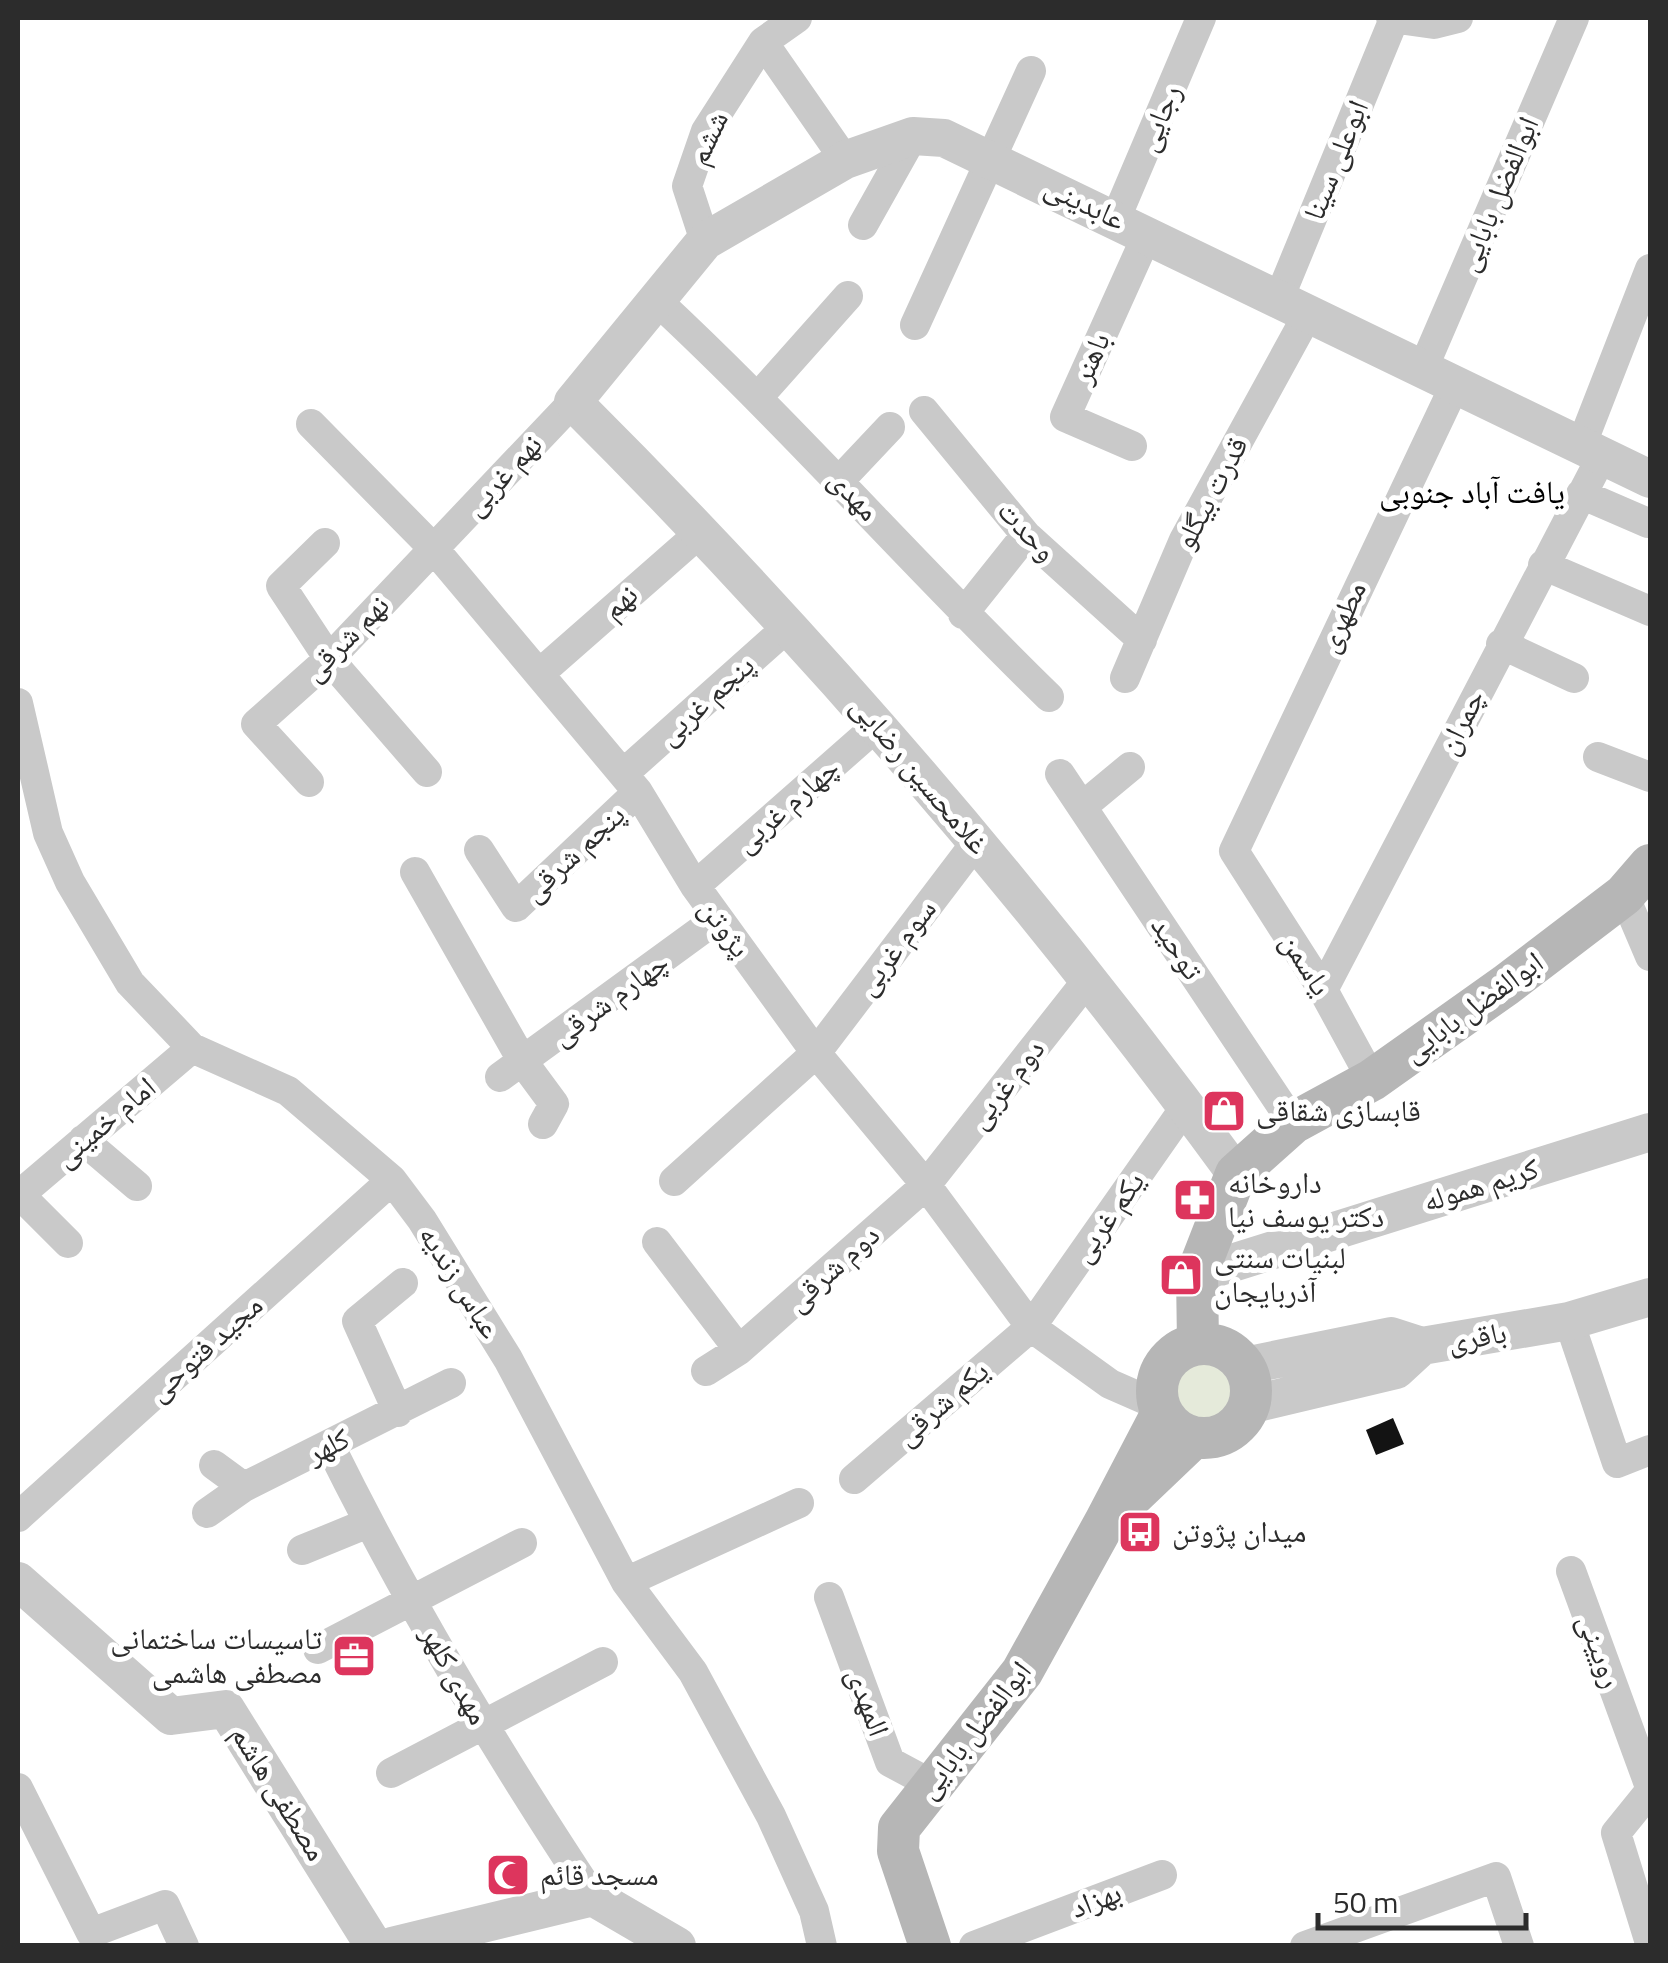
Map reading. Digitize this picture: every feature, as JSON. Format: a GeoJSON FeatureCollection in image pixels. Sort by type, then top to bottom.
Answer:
{"type":"FeatureCollection","features":[{"type":"Feature","properties":{"kind":"main road","name":"ابوالفضل بابایی"},"geometry":{"type":"LineString","coordinates":[[1198,1344],[1197,1274],[1236,1174],[1292,1123],[1372,1080],[1637,880]]}},
{"type":"Feature","properties":{"kind":"main road"},"geometry":{"type":"LineString","coordinates":[[1198,1344],[1224,1348],[1247,1386],[1243,1418],[1221,1435],[1171,1418],[1156,1387],[1165,1363],[1185,1347],[1198,1344]]}},
{"type":"Feature","properties":{"kind":"main road","name":"ابوالفضل بابایی"},"geometry":{"type":"LineString","coordinates":[[930,1946],[898,1851],[899,1828],[1022,1672],[1105,1522],[1171,1418]]}},
{"type":"Feature","properties":{"kind":"street","name":"ششم"},"geometry":{"type":"LineString","coordinates":[[705,241],[687,186],[706,131],[763,42],[797,18]]}},
{"type":"Feature","properties":{"kind":"street","name":"رجایی"},"geometry":{"type":"LineString","coordinates":[[1132,226],[1201,18]]}},
{"type":"Feature","properties":{"kind":"street"},"geometry":{"type":"LineString","coordinates":[[1393,18],[1434,24],[1458,18]]}},
{"type":"Feature","properties":{"kind":"street","name":"ابوعلی سینا"},"geometry":{"type":"LineString","coordinates":[[1293,308],[1393,18]]}},
{"type":"Feature","properties":{"kind":"street","name":"ابوالفضل بابایی"},"geometry":{"type":"LineString","coordinates":[[1438,378],[1574,18]]}},
{"type":"Feature","properties":{"kind":"street"},"geometry":{"type":"LineString","coordinates":[[763,42],[845,160]]}},
{"type":"Feature","properties":{"kind":"street"},"geometry":{"type":"LineString","coordinates":[[915,325],[1031,71]]}},
{"type":"Feature","properties":{"kind":"street"},"geometry":{"type":"LineString","coordinates":[[572,402],[654,298],[705,241],[845,160],[913,136]]}},
{"type":"Feature","properties":{"kind":"street"},"geometry":{"type":"LineString","coordinates":[[863,225],[913,136]]}},
{"type":"Feature","properties":{"kind":"street","name":"عابدینی"},"geometry":{"type":"LineString","coordinates":[[913,136],[944,138],[993,158],[1293,308],[1650,479]]}},
{"type":"Feature","properties":{"kind":"street","name":"باهنر"},"geometry":{"type":"LineString","coordinates":[[1132,226],[1065,417],[1132,446]]}},
{"type":"Feature","properties":{"kind":"street","name":"چمران"},"geometry":{"type":"LineString","coordinates":[[1323,990],[1581,494],[1650,269]]}},
{"type":"Feature","properties":{"kind":"street"},"geometry":{"type":"LineString","coordinates":[[759,396],[848,296]]}},
{"type":"Feature","properties":{"kind":"street","name":"مهدی"},"geometry":{"type":"LineString","coordinates":[[654,298],[759,396],[964,614],[1049,697]]}},
{"type":"Feature","properties":{"kind":"street","name":"قدرت بیگلو"},"geometry":{"type":"LineString","coordinates":[[1126,678],[1184,540],[1293,308]]}},
{"type":"Feature","properties":{"kind":"street","name":"مطهری"},"geometry":{"type":"LineString","coordinates":[[1234,851],[1438,378]]}},
{"type":"Feature","properties":{"kind":"street","name":"غلامحسین رضایی"},"geometry":{"type":"LineString","coordinates":[[572,402],[702,530],[879,724],[977,841],[1236,1174]]}},
{"type":"Feature","properties":{"kind":"street","name":"نهم غربی"},"geometry":{"type":"LineString","coordinates":[[434,549],[572,402]]}},
{"type":"Feature","properties":{"kind":"street","name":"وحدت"},"geometry":{"type":"LineString","coordinates":[[924,411],[1026,535],[1142,640]]}},
{"type":"Feature","properties":{"kind":"street","name":"پژوتن"},"geometry":{"type":"LineString","coordinates":[[311,424],[434,549],[631,783],[695,886],[816,1054],[926,1185],[1031,1328],[1110,1384],[1171,1418]]}},
{"type":"Feature","properties":{"kind":"street"},"geometry":{"type":"LineString","coordinates":[[840,480],[890,427]]}},
{"type":"Feature","properties":{"kind":"street"},"geometry":{"type":"LineString","coordinates":[[1581,494],[1648,523]]}},
{"type":"Feature","properties":{"kind":"street","name":"نهم"},"geometry":{"type":"LineString","coordinates":[[540,674],[702,530]]}},
{"type":"Feature","properties":{"kind":"street"},"geometry":{"type":"LineString","coordinates":[[964,614],[1026,535]]}},
{"type":"Feature","properties":{"kind":"street"},"geometry":{"type":"LineString","coordinates":[[325,543],[281,586],[329,659],[426,772]]}},
{"type":"Feature","properties":{"kind":"street","name":"نهم شرقی"},"geometry":{"type":"LineString","coordinates":[[309,782],[256,724],[329,659],[434,549]]}},
{"type":"Feature","properties":{"kind":"street"},"geometry":{"type":"LineString","coordinates":[[1543,564],[1650,611]]}},
{"type":"Feature","properties":{"kind":"street","name":"پنجم غربی"},"geometry":{"type":"LineString","coordinates":[[631,783],[790,626]]}},
{"type":"Feature","properties":{"kind":"street"},"geometry":{"type":"LineString","coordinates":[[1501,644],[1574,678]]}},
{"type":"Feature","properties":{"kind":"street","name":"عباس زندیه"},"geometry":{"type":"LineString","coordinates":[[18,704],[48,832],[70,882],[130,983],[192,1048],[288,1092],[392,1180],[422,1220],[508,1359],[626,1582],[693,1672],[771,1816],[814,1911],[822,1946]]}},
{"type":"Feature","properties":{"kind":"street","name":"چهارم غربی"},"geometry":{"type":"LineString","coordinates":[[695,886],[879,724]]}},
{"type":"Feature","properties":{"kind":"street"},"geometry":{"type":"LineString","coordinates":[[1598,757],[1650,776]]}},
{"type":"Feature","properties":{"kind":"street"},"geometry":{"type":"LineString","coordinates":[[1083,806],[1130,768]]}},
{"type":"Feature","properties":{"kind":"street","name":"توحید"},"geometry":{"type":"LineString","coordinates":[[1060,774],[1292,1123]]}},
{"type":"Feature","properties":{"kind":"street","name":"پنجم شرقی"},"geometry":{"type":"LineString","coordinates":[[479,850],[516,907],[631,783]]}},
{"type":"Feature","properties":{"kind":"street","name":"سوم غربی"},"geometry":{"type":"LineString","coordinates":[[674,1181],[816,1054],[977,841]]}},
{"type":"Feature","properties":{"kind":"street","name":"یاسمن"},"geometry":{"type":"LineString","coordinates":[[1234,851],[1323,990],[1372,1080]]}},
{"type":"Feature","properties":{"kind":"street"},"geometry":{"type":"LineString","coordinates":[[415,872],[512,1070],[554,1104],[544,1124]]}},
{"type":"Feature","properties":{"kind":"street"},"geometry":{"type":"LineString","coordinates":[[1637,880],[1650,956]]}},
{"type":"Feature","properties":{"kind":"street","name":"چهارم شرقی"},"geometry":{"type":"LineString","coordinates":[[512,1070],[718,918]]}},
{"type":"Feature","properties":{"kind":"street","name":"دوم غربی"},"geometry":{"type":"LineString","coordinates":[[926,1185],[1086,982]]}},
{"type":"Feature","properties":{"kind":"street","name":"امام خمینی"},"geometry":{"type":"LineString","coordinates":[[18,1195],[192,1048]]}},
{"type":"Feature","properties":{"kind":"street","name":"یکم غربی"},"geometry":{"type":"LineString","coordinates":[[1031,1328],[1186,1106]]}},
{"type":"Feature","properties":{"kind":"street","name":"کریم هموله"},"geometry":{"type":"LineString","coordinates":[[1197,1274],[1650,1132]]}},
{"type":"Feature","properties":{"kind":"street"},"geometry":{"type":"LineString","coordinates":[[84,1140],[137,1186]]}},
{"type":"Feature","properties":{"kind":"street","name":"مجید فتوحی"},"geometry":{"type":"LineString","coordinates":[[18,1517],[392,1180]]}},
{"type":"Feature","properties":{"kind":"street","name":"دوم شرقی"},"geometry":{"type":"LineString","coordinates":[[706,1371],[740,1350],[926,1185]]}},
{"type":"Feature","properties":{"kind":"street"},"geometry":{"type":"LineString","coordinates":[[18,1195],[68,1244]]}},
{"type":"Feature","properties":{"kind":"street"},"geometry":{"type":"LineString","coordinates":[[657,1242],[740,1350]]}},
{"type":"Feature","properties":{"kind":"street"},"geometry":{"type":"LineString","coordinates":[[398,1412],[356,1320],[403,1283]]}},
{"type":"Feature","properties":{"kind":"street","name":"باقری"},"geometry":{"type":"LineString","coordinates":[[1247,1386],[1396,1370],[1422,1346],[1568,1321],[1650,1297]]}},
{"type":"Feature","properties":{"kind":"street"},"geometry":{"type":"LineString","coordinates":[[1568,1321],[1617,1463],[1650,1450]]}},
{"type":"Feature","properties":{"kind":"street","name":"یکم شرقی"},"geometry":{"type":"LineString","coordinates":[[854,1479],[1031,1328]]}},
{"type":"Feature","properties":{"kind":"street","name":"کلهر"},"geometry":{"type":"LineString","coordinates":[[207,1512],[244,1487],[452,1383]]}},
{"type":"Feature","properties":{"kind":"street","name":"مهدی کلهر"},"geometry":{"type":"LineString","coordinates":[[330,1446],[368,1523],[482,1722],[592,1897]]}},
{"type":"Feature","properties":{"kind":"street"},"geometry":{"type":"LineString","coordinates":[[214,1464],[244,1487]]}},
{"type":"Feature","properties":{"kind":"street"},"geometry":{"type":"LineString","coordinates":[[626,1582],[799,1503]]}},
{"type":"Feature","properties":{"kind":"street"},"geometry":{"type":"LineString","coordinates":[[302,1550],[368,1523]]}},
{"type":"Feature","properties":{"kind":"street"},"geometry":{"type":"LineString","coordinates":[[318,1649],[522,1543]]}},
{"type":"Feature","properties":{"kind":"street","name":"رویینی"},"geometry":{"type":"LineString","coordinates":[[1571,1571],[1650,1789]]}},
{"type":"Feature","properties":{"kind":"street","name":"مصطفی هاشم"},"geometry":{"type":"LineString","coordinates":[[18,1581],[171,1716],[226,1709],[374,1946]]}},
{"type":"Feature","properties":{"kind":"street","name":"المهدی"},"geometry":{"type":"LineString","coordinates":[[829,1597],[890,1762],[931,1784]]}},
{"type":"Feature","properties":{"kind":"street"},"geometry":{"type":"LineString","coordinates":[[391,1774],[482,1722],[602,1662]]}},
{"type":"Feature","properties":{"kind":"street"},"geometry":{"type":"LineString","coordinates":[[18,1788],[91,1933],[165,1906],[184,1946]]}},
{"type":"Feature","properties":{"kind":"street"},"geometry":{"type":"LineString","coordinates":[[1650,1789],[1616,1833],[1650,1944]]}},
{"type":"Feature","properties":{"kind":"street","name":"بهزاد"},"geometry":{"type":"LineString","coordinates":[[974,1946],[1162,1875]]}},
{"type":"Feature","properties":{"kind":"street"},"geometry":{"type":"LineString","coordinates":[[1305,1946],[1362,1935],[1496,1877],[1519,1946]]}},
{"type":"Feature","properties":{"kind":"street"},"geometry":{"type":"LineString","coordinates":[[392,1946],[592,1897],[633,1935],[677,1946]]}},
{"type":"Feature","properties":{"kind":"green space","name":"میدان پژوتن"},"geometry":{"type":"Polygon","coordinates":[[[1204,1356],[1230,1367],[1241,1393],[1230,1419],[1204,1430],[1178,1419],[1167,1393],[1178,1367],[1204,1356]]]}},
{"type":"Feature","properties":{"kind":"building"},"geometry":{"type":"Polygon","coordinates":[[[1393,1418],[1404,1444],[1376,1455],[1366,1430],[1393,1418]]]}},
{"type":"Feature","properties":{"kind":"place","name":"قابسازی شقاقی"},"geometry":{"type":"Point","coordinates":[1224,1111]}},
{"type":"Feature","properties":{"kind":"place","name":"داروخانه دکتر یوسف نیا"},"geometry":{"type":"Point","coordinates":[1195,1200]}},
{"type":"Feature","properties":{"kind":"place","name":"لبنیات سنتی آذربایجان"},"geometry":{"type":"Point","coordinates":[1181,1275]}},
{"type":"Feature","properties":{"kind":"place","name":"میدان پژوتن"},"geometry":{"type":"Point","coordinates":[1140,1532]}},
{"type":"Feature","properties":{"kind":"place","name":"تاسیسات ساختمانی مصطفی هاشمی"},"geometry":{"type":"Point","coordinates":[354,1656]}},
{"type":"Feature","properties":{"kind":"place","name":"مسجد قائم"},"geometry":{"type":"Point","coordinates":[508,1875]}},
{"type":"Feature","properties":{"kind":"district","name":"یافت آباد جنوبی"},"geometry":{"type":"Point","coordinates":[1472,492]}}]}
